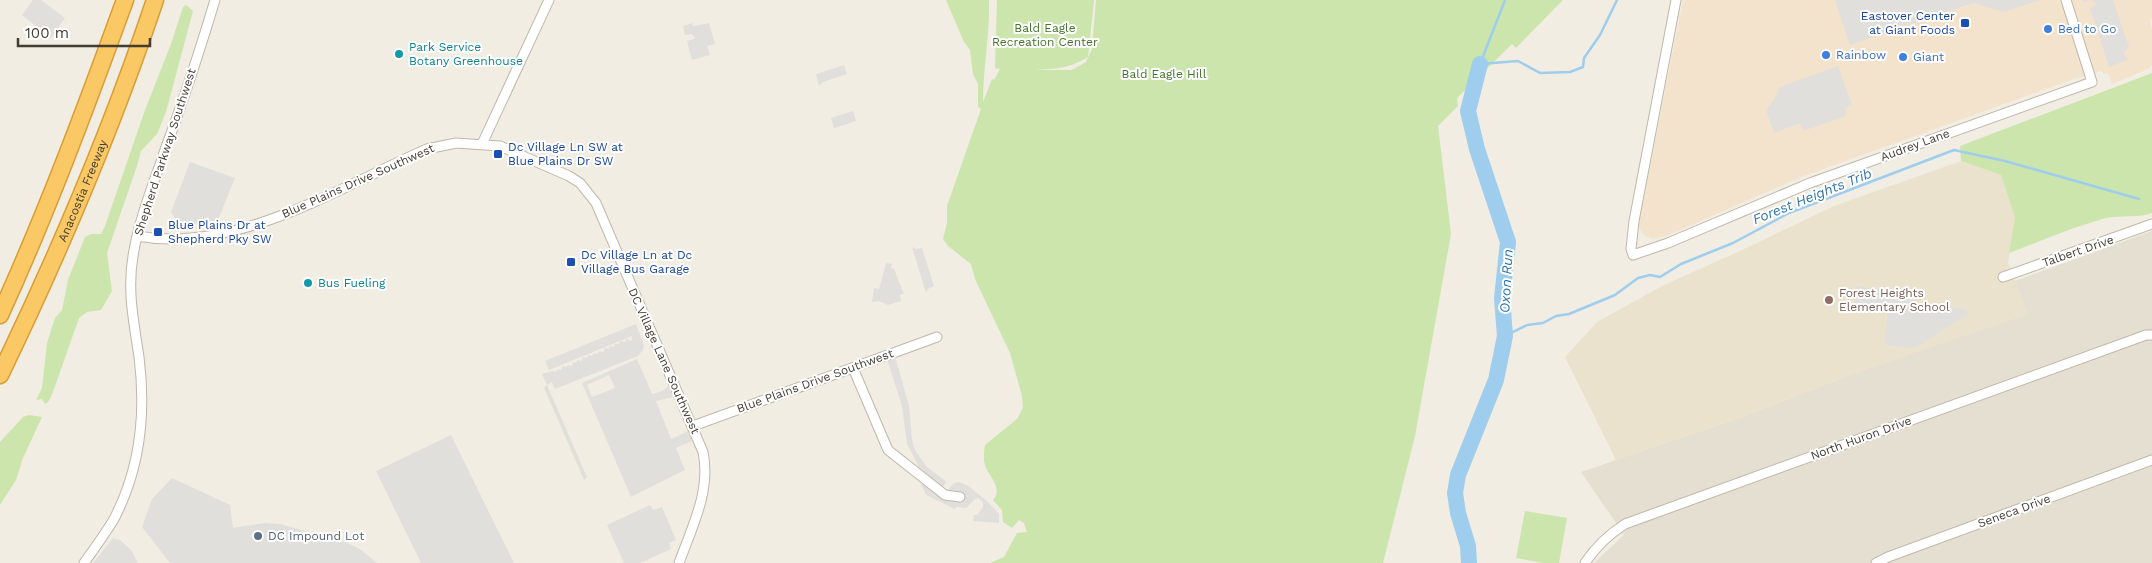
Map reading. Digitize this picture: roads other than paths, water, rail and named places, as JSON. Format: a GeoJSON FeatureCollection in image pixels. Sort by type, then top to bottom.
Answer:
{"type":"FeatureCollection","features":[{"type":"Feature","properties":{"kind":"highway","name":"Anacostia Freeway"},"geometry":{"type":"LineString","coordinates":[[0,375],[55,258],[98,154],[155,0]]}},
{"type":"Feature","properties":{"kind":"highway"},"geometry":{"type":"LineString","coordinates":[[98,154],[132,93],[168,0]]}},
{"type":"Feature","properties":{"kind":"highway"},"geometry":{"type":"LineString","coordinates":[[0,315],[73,142],[124,2]]}},
{"type":"Feature","properties":{"kind":"street","name":"Shepherd Parkway Southwest"},"geometry":{"type":"LineString","coordinates":[[84,563],[119,508],[131,477],[139,445],[142,420],[141,384],[130,294],[132,264],[137,236],[215,0]]}},
{"type":"Feature","properties":{"kind":"street"},"geometry":{"type":"LineString","coordinates":[[482,144],[549,0]]}},
{"type":"Feature","properties":{"kind":"street","name":"Audrey Lane"},"geometry":{"type":"LineString","coordinates":[[1676,0],[1634,221],[1631,249],[1633,255],[1668,243],[1810,183],[2092,82],[2066,0]]}},
{"type":"Feature","properties":{"kind":"street","name":"Blue Plains Drive Southwest"},"geometry":{"type":"LineString","coordinates":[[137,236],[154,239],[209,236],[235,230],[291,211],[430,148],[456,143],[482,144]]}},
{"type":"Feature","properties":{"kind":"street","name":"DC Village Lane Southwest"},"geometry":{"type":"LineString","coordinates":[[482,144],[500,146],[569,176],[588,192],[602,216],[693,426],[707,469],[706,485],[679,563]]}},
{"type":"Feature","properties":{"kind":"street","name":"Talbert Drive"},"geometry":{"type":"LineString","coordinates":[[2003,278],[2152,224]]}},
{"type":"Feature","properties":{"kind":"street","name":"North Huron Drive"},"geometry":{"type":"LineString","coordinates":[[1585,563],[1594,549],[1607,535],[1624,524],[2146,335],[2152,335]]}},
{"type":"Feature","properties":{"kind":"street","name":"Blue Plains Drive Southwest"},"geometry":{"type":"LineString","coordinates":[[693,426],[937,337]]}},
{"type":"Feature","properties":{"kind":"street"},"geometry":{"type":"LineString","coordinates":[[853,368],[888,450],[945,495],[960,497]]}},
{"type":"Feature","properties":{"kind":"street","name":"Seneca Drive"},"geometry":{"type":"LineString","coordinates":[[1876,563],[1897,553],[2152,460]]}},
{"type":"Feature","properties":{"kind":"waterway"},"geometry":{"type":"LineString","coordinates":[[1505,0],[1480,64],[1518,61],[1540,73],[1570,72],[1583,67],[1584,58],[1600,35],[1617,0]]}},
{"type":"Feature","properties":{"kind":"waterway","name":"Oxon Run"},"geometry":{"type":"LineString","coordinates":[[1469,563],[1468,546],[1458,513],[1455,493],[1458,475],[1496,380],[1505,336],[1502,298],[1508,242],[1477,149],[1468,111],[1480,64]]}},
{"type":"Feature","properties":{"kind":"waterway","name":"Forest Heights Trib"},"geometry":{"type":"LineString","coordinates":[[1505,336],[1527,325],[1543,323],[1556,316],[1569,314],[1615,295],[1638,278],[1650,275],[1660,277],[1681,264],[1733,243],[1789,213],[1954,150],[2005,161],[2139,199]]}},
{"type":"Feature","properties":{"kind":"place","name":"Eastover Center at Giant Foods"},"geometry":{"type":"Point","coordinates":[1965,23]}},
{"type":"Feature","properties":{"kind":"place","name":"Bed to Go"},"geometry":{"type":"Point","coordinates":[2048,29]}},
{"type":"Feature","properties":{"kind":"place","name":"Park Service Botany Greenhouse"},"geometry":{"type":"Point","coordinates":[399,54]}},
{"type":"Feature","properties":{"kind":"place","name":"Rainbow"},"geometry":{"type":"Point","coordinates":[1826,55]}},
{"type":"Feature","properties":{"kind":"place","name":"Giant"},"geometry":{"type":"Point","coordinates":[1903,57]}},
{"type":"Feature","properties":{"kind":"place","name":"Dc Village Ln SW at Blue Plains Dr SW"},"geometry":{"type":"Point","coordinates":[498,154]}},
{"type":"Feature","properties":{"kind":"place","name":"Blue Plains Dr at Shepherd Pky SW"},"geometry":{"type":"Point","coordinates":[158,232]}},
{"type":"Feature","properties":{"kind":"place","name":"Dc Village Ln at Dc Village Bus Garage"},"geometry":{"type":"Point","coordinates":[571,262]}},
{"type":"Feature","properties":{"kind":"place","name":"Bus Fueling"},"geometry":{"type":"Point","coordinates":[308,283]}},
{"type":"Feature","properties":{"kind":"place","name":"Forest Heights Elementary School"},"geometry":{"type":"Point","coordinates":[1829,300]}},
{"type":"Feature","properties":{"kind":"place","name":"DC Impound Lot"},"geometry":{"type":"Point","coordinates":[258,536]}},
{"type":"Feature","properties":{"kind":"park label","name":"Bald Eagle Recreation Center"},"geometry":{"type":"Point","coordinates":[1045,35]}},
{"type":"Feature","properties":{"kind":"park label","name":"Bald Eagle Hill"},"geometry":{"type":"Point","coordinates":[1164,74]}}]}
